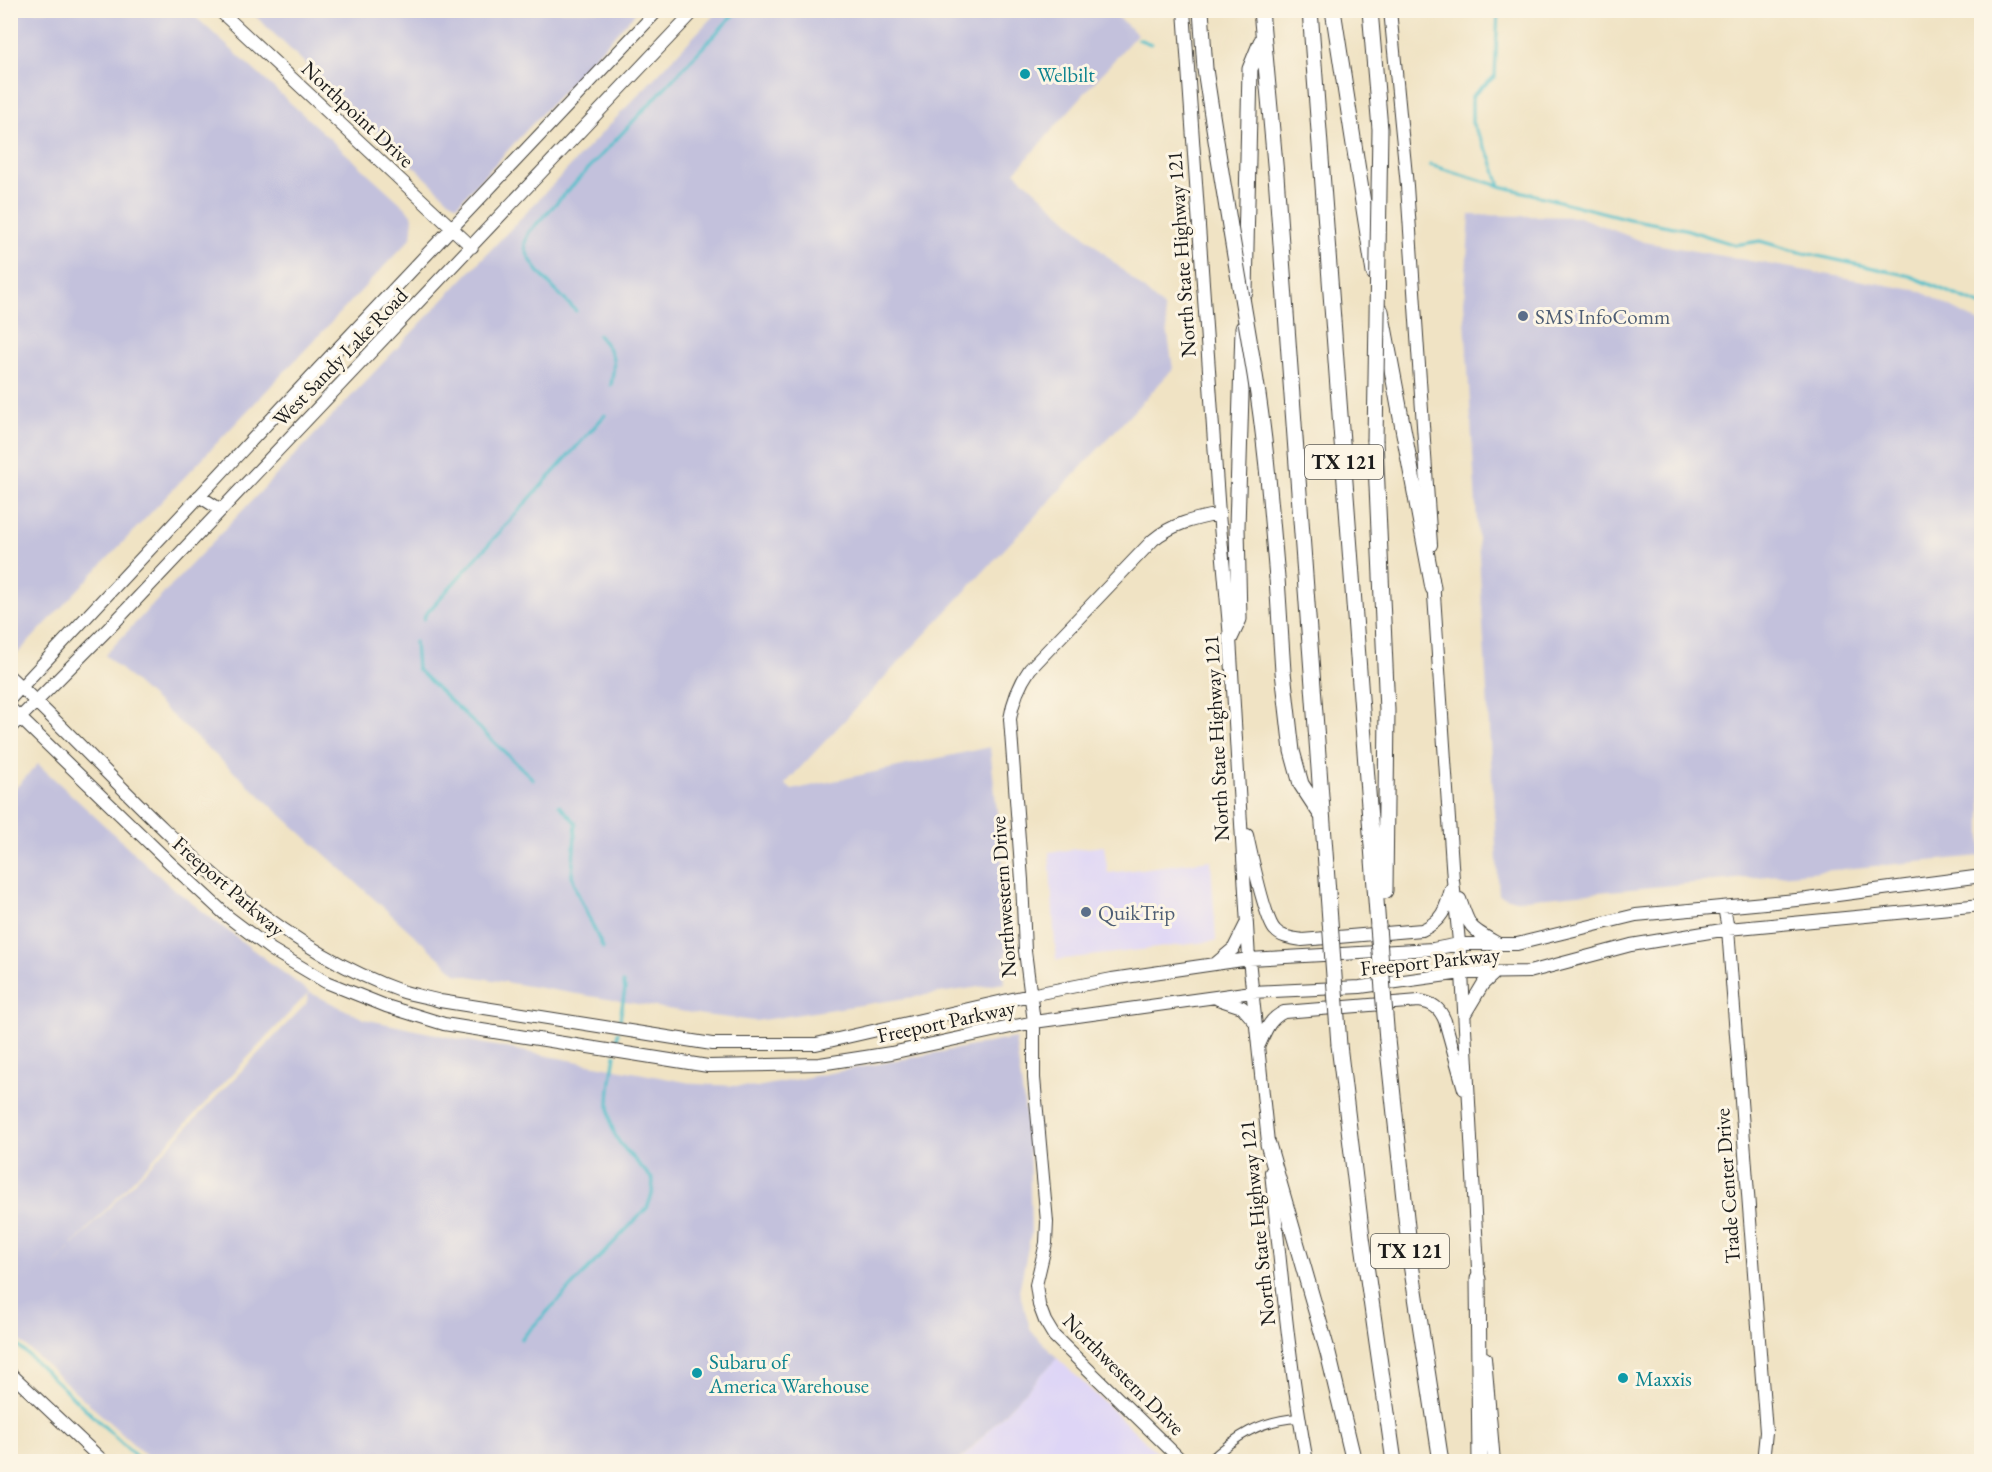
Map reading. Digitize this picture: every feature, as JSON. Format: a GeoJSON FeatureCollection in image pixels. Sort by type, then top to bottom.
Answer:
{"type":"FeatureCollection","features":[{"type":"Feature","properties":{"kind":"highway"},"geometry":{"type":"LineString","coordinates":[[1201,10],[1205,69],[1222,185],[1255,376],[1269,478],[1283,672],[1292,752],[1300,784],[1323,817]]}},
{"type":"Feature","properties":{"kind":"highway","name":"TX 121"},"geometry":{"type":"LineString","coordinates":[[1261,10],[1276,176],[1339,1045],[1362,1237],[1394,1461]]}},
{"type":"Feature","properties":{"kind":"highway","name":"TX 121"},"geometry":{"type":"LineString","coordinates":[[1310,10],[1387,1040],[1411,1264],[1441,1461]]}},
{"type":"Feature","properties":{"kind":"highway"},"geometry":{"type":"LineString","coordinates":[[1332,10],[1365,223],[1434,588]]}},
{"type":"Feature","properties":{"kind":"highway"},"geometry":{"type":"LineString","coordinates":[[1370,10],[1380,129],[1375,441],[1387,710],[1385,902],[1378,920]]}},
{"type":"Feature","properties":{"kind":"highway"},"geometry":{"type":"LineString","coordinates":[[1230,638],[1239,619],[1237,527],[1250,69],[1262,39]]}},
{"type":"Feature","properties":{"kind":"highway"},"geometry":{"type":"LineString","coordinates":[[1268,1144],[1328,1353],[1354,1461]]}},
{"type":"Feature","properties":{"kind":"highway"},"geometry":{"type":"LineString","coordinates":[[1478,1280],[1480,1461]]}},
{"type":"Feature","properties":{"kind":"main road","name":"Northpoint Drive"},"geometry":{"type":"LineString","coordinates":[[219,10],[471,247]]}},
{"type":"Feature","properties":{"kind":"main road","name":"West Sandy Lake Road"},"geometry":{"type":"LineString","coordinates":[[10,699],[658,10]]}},
{"type":"Feature","properties":{"kind":"main road","name":"West Sandy Lake Road"},"geometry":{"type":"LineString","coordinates":[[10,728],[221,510],[695,10]]}},
{"type":"Feature","properties":{"kind":"main road","name":"North State Highway 121"},"geometry":{"type":"LineString","coordinates":[[1184,10],[1219,514],[1230,638],[1249,959],[1299,1418],[1306,1461]]}},
{"type":"Feature","properties":{"kind":"main road"},"geometry":{"type":"LineString","coordinates":[[1390,10],[1407,186],[1465,1015],[1478,1280],[1494,1461]]}},
{"type":"Feature","properties":{"kind":"main road"},"geometry":{"type":"LineString","coordinates":[[199,496],[221,510]]}},
{"type":"Feature","properties":{"kind":"main road","name":"Northwestern Drive"},"geometry":{"type":"LineString","coordinates":[[1183,1461],[1054,1336],[1039,1305],[1036,1285],[1046,1243],[1047,1222],[1034,1078],[1034,1022],[1025,951],[1010,718],[1018,686],[1030,669],[1153,540],[1177,524],[1219,514]]}},
{"type":"Feature","properties":{"kind":"main road"},"geometry":{"type":"LineString","coordinates":[[10,677],[21,687]]}},
{"type":"Feature","properties":{"kind":"main road","name":"Freeport Parkway"},"geometry":{"type":"LineString","coordinates":[[21,687],[184,848],[241,899],[285,931],[338,962],[401,991],[440,1001],[712,1044],[816,1044],[1030,995],[1112,979],[1249,959],[1433,948],[1459,944],[1517,944],[1636,915],[1807,899],[1982,876]]}},
{"type":"Feature","properties":{"kind":"main road","name":"Freeport Parkway"},"geometry":{"type":"LineString","coordinates":[[10,708],[226,916],[263,944],[326,982],[386,1006],[444,1024],[708,1066],[820,1064],[891,1053],[1034,1022],[1214,997],[1252,992],[1360,987],[1462,973],[1529,972],[1631,945],[1728,929],[1982,905]]}},
{"type":"Feature","properties":{"kind":"main road"},"geometry":{"type":"LineString","coordinates":[[1239,804],[1269,922],[1280,934],[1289,938],[1302,940],[1422,930],[1433,925],[1442,917],[1454,880]]}},
{"type":"Feature","properties":{"kind":"main road"},"geometry":{"type":"LineString","coordinates":[[170,863],[184,848]]}},
{"type":"Feature","properties":{"kind":"main road"},"geometry":{"type":"LineString","coordinates":[[1454,880],[1468,924],[1498,944]]}},
{"type":"Feature","properties":{"kind":"main road","name":"Trade Center Drive"},"geometry":{"type":"LineString","coordinates":[[1724,907],[1728,929],[1766,1432],[1764,1461]]}},
{"type":"Feature","properties":{"kind":"main road"},"geometry":{"type":"LineString","coordinates":[[1214,965],[1234,948],[1247,923]]}},
{"type":"Feature","properties":{"kind":"main road"},"geometry":{"type":"LineString","coordinates":[[1465,1015],[1483,984],[1496,972]]}},
{"type":"Feature","properties":{"kind":"main road"},"geometry":{"type":"LineString","coordinates":[[1214,997],[1242,1007],[1255,1022]]}},
{"type":"Feature","properties":{"kind":"main road"},"geometry":{"type":"LineString","coordinates":[[1258,1047],[1274,1017],[1284,1012],[1419,1001],[1430,1003],[1441,1010],[1445,1021],[1470,1114]]}},
{"type":"Feature","properties":{"kind":"main road"},"geometry":{"type":"LineString","coordinates":[[10,1373],[104,1461]]}},
{"type":"Feature","properties":{"kind":"street"},"geometry":{"type":"LineString","coordinates":[[1208,1461],[1248,1431],[1278,1419],[1299,1418]]}},
{"type":"Feature","properties":{"kind":"shaded area"},"geometry":{"type":"Polygon","coordinates":[[[10,11],[189,11],[406,208],[413,217],[411,238],[18,653],[10,649],[10,11]]]}},
{"type":"Feature","properties":{"kind":"shaded area"},"geometry":{"type":"Polygon","coordinates":[[[250,11],[637,11],[457,205],[449,200],[250,11]]]}},
{"type":"Feature","properties":{"kind":"shaded area"},"geometry":{"type":"Polygon","coordinates":[[[718,11],[1111,11],[1137,34],[1015,172],[1164,308],[1173,369],[785,784],[792,790],[990,747],[1005,887],[1008,942],[1003,968],[1005,983],[755,1021],[704,1015],[457,974],[105,655],[718,11]]]}},
{"type":"Feature","properties":{"kind":"shaded area"},"geometry":{"type":"Polygon","coordinates":[[[1470,215],[1579,217],[1644,242],[1920,291],[1981,323],[1981,856],[1515,900],[1499,895],[1464,302],[1470,215]]]}},
{"type":"Feature","properties":{"kind":"shaded area"},"geometry":{"type":"Polygon","coordinates":[[[38,764],[170,886],[309,992],[364,1019],[696,1084],[757,1087],[1015,1038],[1029,1140],[1031,1234],[1019,1291],[1031,1331],[1057,1358],[959,1461],[152,1461],[11,1333],[11,793],[38,764]],[[309,993],[49,1270],[306,1004],[309,993]]]}},
{"type":"Feature","properties":{"kind":"shaded area"},"geometry":{"type":"Polygon","coordinates":[[[1104,846],[1108,873],[1211,860],[1216,941],[1056,960],[1049,852],[1104,846]]]}},
{"type":"Feature","properties":{"kind":"shaded area"},"geometry":{"type":"Polygon","coordinates":[[[1057,1358],[1166,1461],[959,1462],[1057,1358]]]}},
{"type":"Feature","properties":{"kind":"waterway"},"geometry":{"type":"LineString","coordinates":[[576,311],[532,263],[525,246],[529,232],[738,10]]}},
{"type":"Feature","properties":{"kind":"waterway"},"geometry":{"type":"LineString","coordinates":[[1498,10],[1495,76],[1472,96],[1472,123],[1491,158],[1500,186],[1629,219],[1685,229],[1735,245],[1760,241],[1910,276],[1982,306]]}},
{"type":"Feature","properties":{"kind":"waterway"},"geometry":{"type":"LineString","coordinates":[[1138,39],[1151,44]]}},
{"type":"Feature","properties":{"kind":"waterway"},"geometry":{"type":"LineString","coordinates":[[1430,165],[1500,186]]}},
{"type":"Feature","properties":{"kind":"waterway"},"geometry":{"type":"LineString","coordinates":[[598,335],[613,357],[611,385]]}},
{"type":"Feature","properties":{"kind":"waterway"},"geometry":{"type":"LineString","coordinates":[[424,619],[425,615],[605,415]]}},
{"type":"Feature","properties":{"kind":"waterway"},"geometry":{"type":"LineString","coordinates":[[415,642],[417,669],[533,779]]}},
{"type":"Feature","properties":{"kind":"waterway"},"geometry":{"type":"LineString","coordinates":[[559,805],[576,823],[572,875],[577,892],[603,948]]}},
{"type":"Feature","properties":{"kind":"waterway"},"geometry":{"type":"LineString","coordinates":[[619,1025],[625,989],[623,983]]}},
{"type":"Feature","properties":{"kind":"waterway"},"geometry":{"type":"LineString","coordinates":[[616,1049],[618,1032]]}},
{"type":"Feature","properties":{"kind":"waterway"},"geometry":{"type":"LineString","coordinates":[[521,1339],[647,1208],[652,1195],[653,1180],[619,1142],[611,1122],[609,1099],[615,1055]]}},
{"type":"Feature","properties":{"kind":"waterway"},"geometry":{"type":"LineString","coordinates":[[10,1338],[142,1462]]}},
{"type":"Feature","properties":{"kind":"place","name":"Welbilt"},"geometry":{"type":"Point","coordinates":[1025,74]}},
{"type":"Feature","properties":{"kind":"place","name":"SMS InfoComm"},"geometry":{"type":"Point","coordinates":[1523,316]}},
{"type":"Feature","properties":{"kind":"place","name":"QuikTrip"},"geometry":{"type":"Point","coordinates":[1086,912]}},
{"type":"Feature","properties":{"kind":"place","name":"Subaru of America Warehouse"},"geometry":{"type":"Point","coordinates":[697,1373]}},
{"type":"Feature","properties":{"kind":"place","name":"Maxxis"},"geometry":{"type":"Point","coordinates":[1623,1378]}}]}
